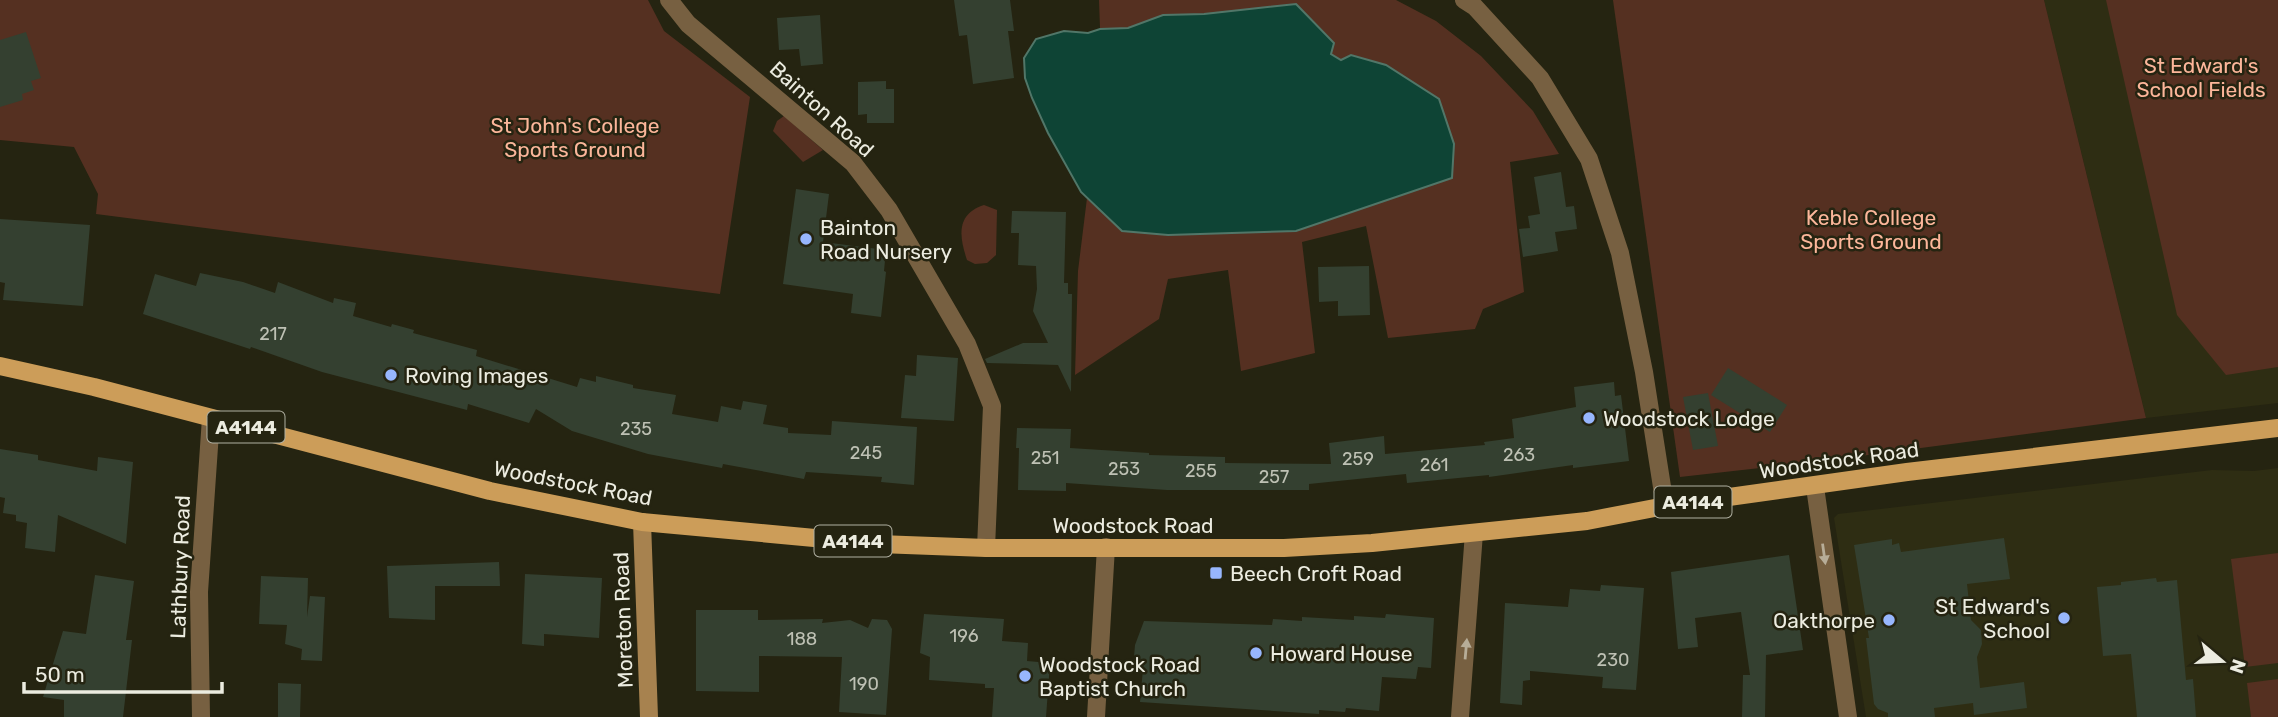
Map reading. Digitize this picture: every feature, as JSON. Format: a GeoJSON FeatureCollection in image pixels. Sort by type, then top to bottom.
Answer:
{"type":"FeatureCollection","features":[{"type":"Feature","properties":{"kind":"main road","name":"Woodstock Road"},"geometry":{"type":"LineString","coordinates":[[0,366],[94,387],[491,491],[642,522],[879,544],[986,548],[1284,548],[1474,533],[1587,521],[1665,506],[1907,472],[2278,428]]}},
{"type":"Feature","properties":{"kind":"main road","name":"Moreton Road"},"geometry":{"type":"LineString","coordinates":[[642,522],[649,717]]}},
{"type":"Feature","properties":{"kind":"street","name":"Bainton Road"},"geometry":{"type":"LineString","coordinates":[[669,0],[688,24],[853,163],[889,210],[967,344],[992,406],[986,548]]}},
{"type":"Feature","properties":{"kind":"street"},"geometry":{"type":"LineString","coordinates":[[1464,0],[1475,7],[1541,78],[1589,159],[1620,253],[1644,372],[1665,506]]}},
{"type":"Feature","properties":{"kind":"street","name":"Lathbury Road"},"geometry":{"type":"LineString","coordinates":[[201,717],[199,592],[211,418]]}},
{"type":"Feature","properties":{"kind":"street"},"geometry":{"type":"LineString","coordinates":[[1815,487],[1848,717]]}},
{"type":"Feature","properties":{"kind":"street"},"geometry":{"type":"LineString","coordinates":[[1460,717],[1474,533]]}},
{"type":"Feature","properties":{"kind":"street"},"geometry":{"type":"LineString","coordinates":[[1096,717],[1107,547]]}},
{"type":"Feature","properties":{"kind":"shaded area","name":"St Edward's School Fields"},"geometry":{"type":"Polygon","coordinates":[[[2044,0],[2278,0],[2278,403],[2146,418],[2044,0]]]}},
{"type":"Feature","properties":{"kind":"shaded area"},"geometry":{"type":"Polygon","coordinates":[[[1296,4],[1334,43],[1331,54],[1341,60],[1351,55],[1386,65],[1439,99],[1454,144],[1452,178],[1296,231],[1168,235],[1122,231],[1081,192],[1032,98],[1025,78],[1024,58],[1036,39],[1064,31],[1088,33],[1100,29],[1128,28],[1163,15],[1204,14],[1296,4]]]}},
{"type":"Feature","properties":{"kind":"shaded area","name":"St Edward's School"},"geometry":{"type":"Polygon","coordinates":[[[2278,468],[2278,717],[1866,717],[1834,518],[1838,514],[2212,470],[2254,471],[2278,468]]]}},
{"type":"Feature","properties":{"kind":"green space","name":"St John's College Sports Ground"},"geometry":{"type":"Polygon","coordinates":[[[0,0],[648,0],[664,31],[750,97],[720,294],[96,214],[98,194],[74,147],[0,140],[0,0]]]}},
{"type":"Feature","properties":{"kind":"green space"},"geometry":{"type":"Polygon","coordinates":[[[1099,0],[1396,0],[1436,21],[1481,56],[1533,111],[1559,154],[1510,162],[1524,292],[1483,309],[1475,329],[1388,338],[1366,226],[1302,242],[1315,353],[1241,371],[1228,270],[1168,279],[1159,319],[1075,375],[1078,271],[1087,198],[1122,231],[1381,201],[1452,178],[1351,55],[1341,60],[1331,54],[1204,14],[1163,15],[1128,28],[1100,28],[1099,0]]]}},
{"type":"Feature","properties":{"kind":"green space","name":"Keble College Sports Ground"},"geometry":{"type":"Polygon","coordinates":[[[1613,0],[2044,0],[2146,418],[1680,477],[1613,0]]]}},
{"type":"Feature","properties":{"kind":"green space","name":"St Edward's School Fields"},"geometry":{"type":"Polygon","coordinates":[[[2106,0],[2278,0],[2278,367],[2226,375],[2177,315],[2106,0]]]}},
{"type":"Feature","properties":{"kind":"green space"},"geometry":{"type":"Polygon","coordinates":[[[784,116],[823,150],[803,162],[773,131],[777,121],[784,116]]]}},
{"type":"Feature","properties":{"kind":"green space"},"geometry":{"type":"Polygon","coordinates":[[[984,205],[997,210],[996,255],[987,263],[975,264],[967,260],[962,243],[962,227],[968,214],[984,205]]]}},
{"type":"Feature","properties":{"kind":"green space"},"geometry":{"type":"Polygon","coordinates":[[[2278,553],[2278,663],[2245,667],[2231,559],[2278,553]]]}},
{"type":"Feature","properties":{"kind":"green space"},"geometry":{"type":"Polygon","coordinates":[[[2278,679],[2278,717],[2251,717],[2247,683],[2278,679]]]}},
{"type":"Feature","properties":{"kind":"building"},"geometry":{"type":"Polygon","coordinates":[[[954,0],[1010,0],[1014,31],[1008,31],[1014,78],[973,84],[967,35],[959,36],[954,0]]]}},
{"type":"Feature","properties":{"kind":"building"},"geometry":{"type":"Polygon","coordinates":[[[820,15],[823,64],[801,66],[799,49],[779,50],[777,18],[820,15]]]}},
{"type":"Feature","properties":{"kind":"building"},"geometry":{"type":"Polygon","coordinates":[[[26,32],[41,78],[31,81],[34,90],[22,94],[23,100],[0,107],[0,40],[26,32]]]}},
{"type":"Feature","properties":{"kind":"building"},"geometry":{"type":"Polygon","coordinates":[[[886,81],[886,89],[894,89],[894,123],[867,123],[867,114],[858,115],[858,82],[886,81]]]}},
{"type":"Feature","properties":{"kind":"building"},"geometry":{"type":"Polygon","coordinates":[[[1561,172],[1566,207],[1574,206],[1577,229],[1555,232],[1558,251],[1523,257],[1519,229],[1530,228],[1528,216],[1540,214],[1534,177],[1561,172]]]}},
{"type":"Feature","properties":{"kind":"building"},"geometry":{"type":"Polygon","coordinates":[[[796,189],[829,194],[823,242],[886,250],[881,317],[851,313],[853,294],[783,284],[796,189]]]}},
{"type":"Feature","properties":{"kind":"building"},"geometry":{"type":"Polygon","coordinates":[[[1012,211],[1066,212],[1064,283],[1068,283],[1068,294],[1072,294],[1071,392],[1058,365],[987,363],[985,359],[1023,343],[1048,343],[1033,311],[1037,289],[1036,266],[1018,265],[1019,233],[1011,233],[1012,211]]]}},
{"type":"Feature","properties":{"kind":"building"},"geometry":{"type":"Polygon","coordinates":[[[0,219],[90,225],[83,306],[3,300],[5,283],[0,282],[0,219]]]}},
{"type":"Feature","properties":{"kind":"building"},"geometry":{"type":"Polygon","coordinates":[[[1369,266],[1370,315],[1338,316],[1338,301],[1319,302],[1318,267],[1369,266]]]}},
{"type":"Feature","properties":{"kind":"building"},"geometry":{"type":"Polygon","coordinates":[[[200,273],[243,282],[275,293],[278,282],[333,303],[334,298],[356,303],[353,316],[391,327],[392,324],[414,330],[413,333],[477,350],[476,356],[577,387],[580,378],[596,382],[596,376],[633,385],[633,388],[676,395],[672,414],[718,422],[721,406],[741,410],[743,401],[767,405],[763,424],[788,428],[788,433],[831,435],[832,421],[917,427],[914,485],[881,482],[882,477],[806,472],[804,479],[723,464],[722,468],[648,454],[572,431],[536,409],[529,423],[468,404],[467,410],[322,372],[143,314],[155,274],[196,286],[200,273]]]}},
{"type":"Feature","properties":{"kind":"building"},"geometry":{"type":"Polygon","coordinates":[[[917,355],[958,358],[954,421],[901,418],[905,375],[916,376],[917,355]]]}},
{"type":"Feature","properties":{"kind":"building"},"geometry":{"type":"Polygon","coordinates":[[[1728,368],[1787,405],[1770,432],[1711,395],[1728,368]]]}},
{"type":"Feature","properties":{"kind":"building"},"geometry":{"type":"Polygon","coordinates":[[[1614,382],[1615,396],[1621,395],[1629,461],[1573,468],[1573,465],[1489,477],[1407,483],[1406,474],[1309,484],[1309,490],[1167,490],[1066,483],[1066,491],[1018,490],[1017,428],[1071,429],[1070,448],[1149,455],[1225,457],[1225,463],[1331,464],[1329,443],[1384,436],[1385,454],[1485,445],[1484,442],[1514,438],[1512,419],[1576,407],[1574,387],[1614,382]]]}},
{"type":"Feature","properties":{"kind":"building"},"geometry":{"type":"Polygon","coordinates":[[[1708,393],[1718,446],[1693,450],[1683,397],[1708,393]]]}},
{"type":"Feature","properties":{"kind":"building"},"geometry":{"type":"Polygon","coordinates":[[[0,449],[38,455],[38,460],[97,471],[98,457],[133,462],[126,544],[58,515],[55,552],[25,548],[27,523],[16,521],[16,515],[3,513],[5,498],[0,497],[0,449]]]}},
{"type":"Feature","properties":{"kind":"building"},"geometry":{"type":"Polygon","coordinates":[[[2004,538],[2010,579],[1967,584],[1971,620],[1981,630],[1982,644],[1977,657],[1980,688],[2024,682],[2027,708],[1974,715],[1973,703],[1934,708],[1935,717],[1888,717],[1888,713],[1874,704],[1866,638],[1869,638],[1854,545],[1892,539],[1892,545],[1899,543],[1901,552],[2004,538]]]}},
{"type":"Feature","properties":{"kind":"building"},"geometry":{"type":"Polygon","coordinates":[[[1789,555],[1803,650],[1766,655],[1765,717],[1742,717],[1743,675],[1750,675],[1741,612],[1695,618],[1698,647],[1678,649],[1671,572],[1789,555]]]}},
{"type":"Feature","properties":{"kind":"building"},"geometry":{"type":"Polygon","coordinates":[[[499,562],[500,586],[435,586],[435,620],[389,618],[387,566],[499,562]]]}},
{"type":"Feature","properties":{"kind":"building"},"geometry":{"type":"Polygon","coordinates":[[[525,574],[602,578],[599,638],[544,634],[544,646],[522,644],[525,574]]]}},
{"type":"Feature","properties":{"kind":"building"},"geometry":{"type":"Polygon","coordinates":[[[95,575],[134,581],[126,640],[132,640],[123,717],[64,717],[64,700],[43,697],[63,631],[86,634],[95,575]]]}},
{"type":"Feature","properties":{"kind":"building"},"geometry":{"type":"Polygon","coordinates":[[[261,576],[308,578],[307,617],[310,596],[325,597],[322,661],[301,660],[302,649],[285,644],[287,625],[259,624],[261,576]]]}},
{"type":"Feature","properties":{"kind":"building"},"geometry":{"type":"Polygon","coordinates":[[[2156,578],[2157,582],[2177,580],[2186,680],[2193,679],[2196,717],[2137,717],[2131,654],[2103,656],[2097,587],[2156,578]]]}},
{"type":"Feature","properties":{"kind":"building"},"geometry":{"type":"Polygon","coordinates":[[[1601,585],[1644,588],[1636,690],[1602,688],[1603,677],[1530,671],[1530,680],[1523,681],[1522,705],[1500,703],[1505,603],[1568,607],[1570,589],[1600,591],[1601,585]]]}},
{"type":"Feature","properties":{"kind":"building"},"geometry":{"type":"Polygon","coordinates":[[[696,610],[758,610],[758,620],[823,619],[822,623],[850,620],[868,628],[872,619],[887,620],[892,629],[886,715],[839,712],[842,657],[759,656],[759,692],[696,691],[696,610]]]}},
{"type":"Feature","properties":{"kind":"building"},"geometry":{"type":"Polygon","coordinates":[[[924,614],[1004,619],[1002,641],[1028,643],[1027,661],[1050,663],[1046,717],[992,717],[994,688],[985,688],[985,684],[929,680],[930,657],[920,653],[924,614]]]}},
{"type":"Feature","properties":{"kind":"building"},"geometry":{"type":"Polygon","coordinates":[[[1386,614],[1434,618],[1431,668],[1418,667],[1416,679],[1382,677],[1379,711],[1346,708],[1345,712],[1319,710],[1319,714],[1140,702],[1143,669],[1133,669],[1135,645],[1144,621],[1272,625],[1273,619],[1302,621],[1302,617],[1354,620],[1354,616],[1385,618],[1386,614]]]}},
{"type":"Feature","properties":{"kind":"building"},"geometry":{"type":"Polygon","coordinates":[[[278,683],[301,684],[300,717],[278,717],[278,683]]]}},
{"type":"Feature","properties":{"kind":"place","name":"Bainton Road Nursery"},"geometry":{"type":"Point","coordinates":[806,239]}},
{"type":"Feature","properties":{"kind":"place","name":"Roving Images"},"geometry":{"type":"Point","coordinates":[391,375]}},
{"type":"Feature","properties":{"kind":"place","name":"Woodstock Lodge"},"geometry":{"type":"Point","coordinates":[1589,418]}},
{"type":"Feature","properties":{"kind":"place","name":"Beech Croft Road"},"geometry":{"type":"Point","coordinates":[1216,573]}},
{"type":"Feature","properties":{"kind":"place","name":"St Edward's School"},"geometry":{"type":"Point","coordinates":[2064,618]}},
{"type":"Feature","properties":{"kind":"place","name":"Oakthorpe"},"geometry":{"type":"Point","coordinates":[1889,620]}},
{"type":"Feature","properties":{"kind":"place","name":"Howard House"},"geometry":{"type":"Point","coordinates":[1256,653]}},
{"type":"Feature","properties":{"kind":"place","name":"Woodstock Road Baptist Church"},"geometry":{"type":"Point","coordinates":[1025,676]}}]}
